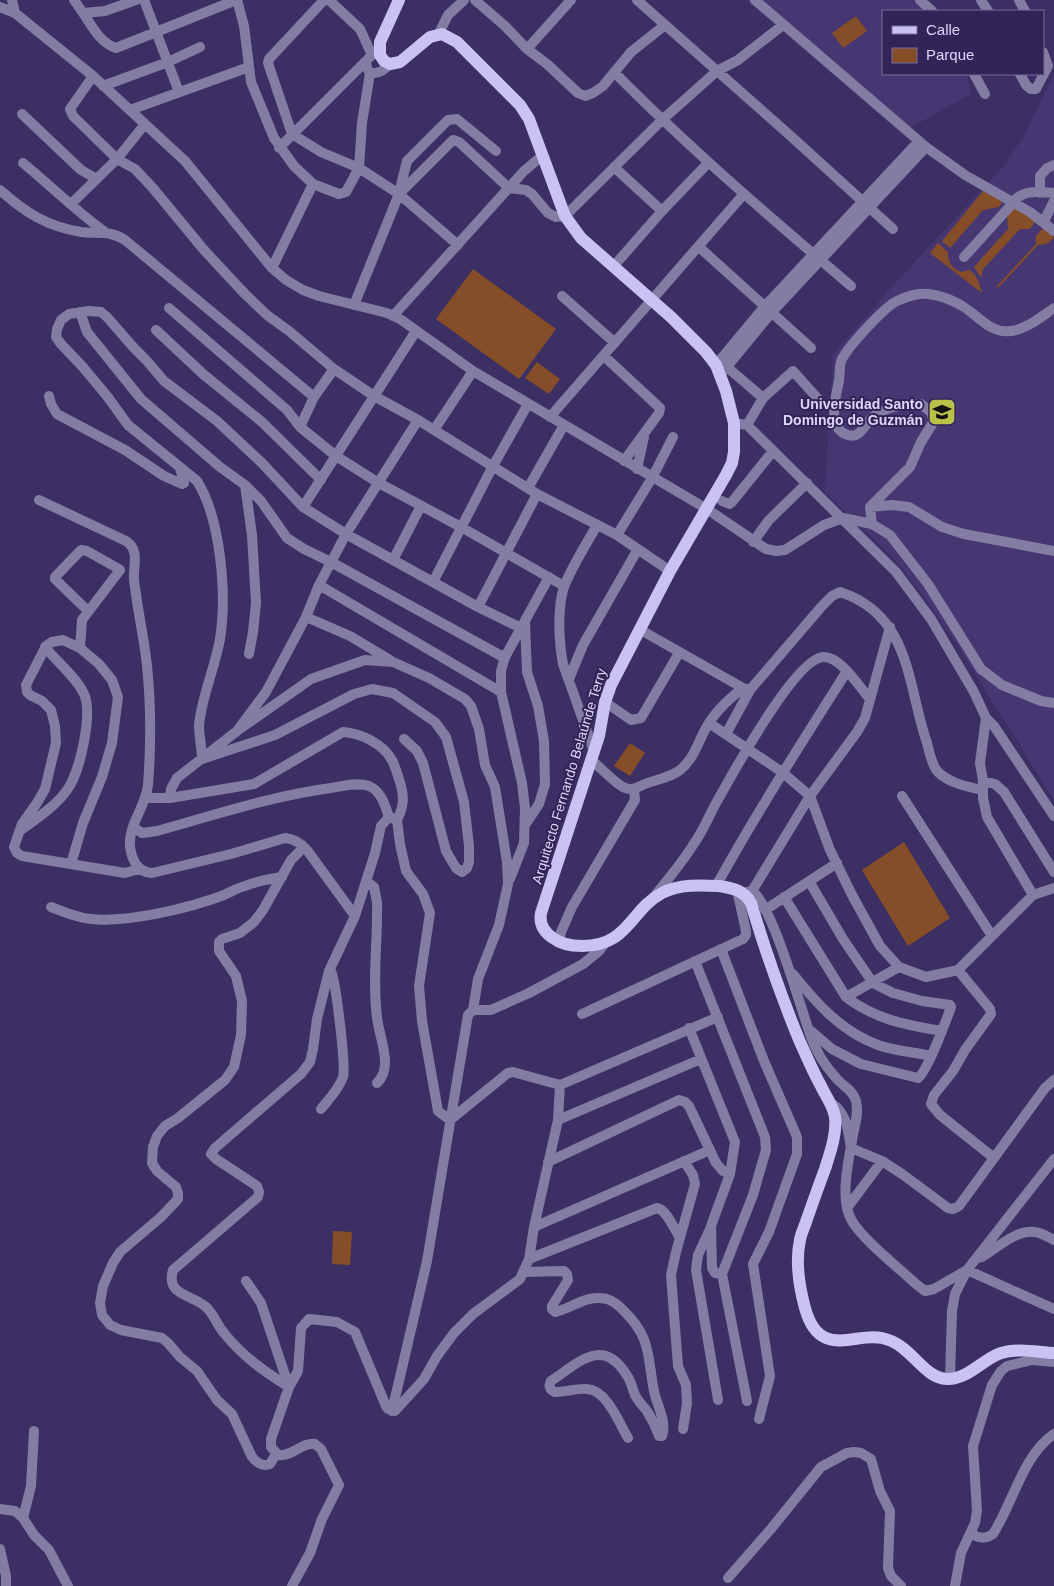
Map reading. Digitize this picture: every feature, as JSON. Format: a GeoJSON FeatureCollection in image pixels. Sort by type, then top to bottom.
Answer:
{"type":"FeatureCollection","features":[{"type":"Feature","properties":{"kind":"main road"},"geometry":{"type":"LineString","coordinates":[[372,55],[399,0]]}},
{"type":"Feature","properties":{"kind":"main road","name":"Arquitecto Fernando Belaúnde Terry"},"geometry":{"type":"LineString","coordinates":[[438,35],[442,34],[457,42],[520,105],[529,119],[565,216],[581,238],[652,301],[721,368],[734,423],[732,462],[619,666],[605,702],[599,736],[593,756],[541,913],[543,927],[559,942]]}},
{"type":"Feature","properties":{"kind":"main road"},"geometry":{"type":"LineString","coordinates":[[372,55],[380,55],[387,63],[400,62],[425,40],[438,35]]}},
{"type":"Feature","properties":{"kind":"main road"},"geometry":{"type":"LineString","coordinates":[[559,942],[586,946],[606,942],[623,932],[650,901],[660,894],[676,888],[716,886],[744,891],[751,903],[780,993],[821,1086],[831,1103],[835,1116],[834,1133],[829,1156],[800,1239],[798,1254],[800,1282],[807,1315],[815,1329],[826,1338],[835,1340],[872,1337],[891,1340],[906,1349],[932,1375],[940,1379],[950,1379],[963,1375],[1001,1353],[1011,1351],[1054,1353]]}},
{"type":"Feature","properties":{"kind":"street"},"geometry":{"type":"LineString","coordinates":[[12,0],[15,13]]}},
{"type":"Feature","properties":{"kind":"street"},"geometry":{"type":"LineString","coordinates":[[74,0],[100,38],[108,46],[116,48],[237,0],[244,26],[251,82],[279,148],[313,184],[343,194],[346,192],[359,168],[362,123],[370,73],[367,68],[372,55],[360,30],[329,0]]}},
{"type":"Feature","properties":{"kind":"street"},"geometry":{"type":"LineString","coordinates":[[83,13],[105,11],[136,0]]}},
{"type":"Feature","properties":{"kind":"street"},"geometry":{"type":"LineString","coordinates":[[144,0],[180,92]]}},
{"type":"Feature","properties":{"kind":"street"},"geometry":{"type":"LineString","coordinates":[[324,0],[269,59],[268,63],[292,134],[321,152],[359,168],[399,194],[458,245]]}},
{"type":"Feature","properties":{"kind":"street"},"geometry":{"type":"LineString","coordinates":[[438,35],[448,15],[464,0]]}},
{"type":"Feature","properties":{"kind":"street"},"geometry":{"type":"LineString","coordinates":[[475,0],[578,93],[585,96],[603,86],[631,52],[665,25]]}},
{"type":"Feature","properties":{"kind":"street"},"geometry":{"type":"LineString","coordinates":[[527,48],[570,0]]}},
{"type":"Feature","properties":{"kind":"street"},"geometry":{"type":"LineString","coordinates":[[637,0],[893,230]]}},
{"type":"Feature","properties":{"kind":"street"},"geometry":{"type":"LineString","coordinates":[[759,3],[773,0]]}},
{"type":"Feature","properties":{"kind":"street"},"geometry":{"type":"LineString","coordinates":[[920,0],[931,10]]}},
{"type":"Feature","properties":{"kind":"street"},"geometry":{"type":"LineString","coordinates":[[759,3],[922,144],[966,175],[1044,221],[1054,231]]}},
{"type":"Feature","properties":{"kind":"street"},"geometry":{"type":"LineString","coordinates":[[0,7],[15,13],[93,76],[185,161],[272,268],[286,280],[318,296],[393,316],[473,371],[707,510],[766,549],[785,550],[824,525],[843,518],[872,524],[890,535],[919,571],[981,670],[1002,685],[1041,701],[1054,704]]}},
{"type":"Feature","properties":{"kind":"street"},"geometry":{"type":"LineString","coordinates":[[399,194],[453,140],[460,142],[509,188],[526,190],[532,194],[548,213],[556,217],[565,216],[662,120],[718,71],[738,60],[784,25]]}},
{"type":"Feature","properties":{"kind":"street"},"geometry":{"type":"LineString","coordinates":[[103,86],[168,62],[200,47]]}},
{"type":"Feature","properties":{"kind":"street"},"geometry":{"type":"LineString","coordinates":[[279,148],[372,55]]}},
{"type":"Feature","properties":{"kind":"street"},"geometry":{"type":"LineString","coordinates":[[1044,55],[1048,66],[1044,74]]}},
{"type":"Feature","properties":{"kind":"street"},"geometry":{"type":"LineString","coordinates":[[370,73],[376,74],[383,71],[387,63]]}},
{"type":"Feature","properties":{"kind":"street"},"geometry":{"type":"LineString","coordinates":[[130,110],[249,67]]}},
{"type":"Feature","properties":{"kind":"street"},"geometry":{"type":"LineString","coordinates":[[614,72],[662,120],[743,195],[851,286]]}},
{"type":"Feature","properties":{"kind":"street"},"geometry":{"type":"LineString","coordinates":[[975,75],[985,94]]}},
{"type":"Feature","properties":{"kind":"street"},"geometry":{"type":"LineString","coordinates":[[1021,75],[1026,85],[1031,89],[1036,89],[1043,75]]}},
{"type":"Feature","properties":{"kind":"street"},"geometry":{"type":"LineString","coordinates":[[93,76],[70,109],[73,116],[117,159],[135,169],[204,250],[267,315],[289,331],[334,370],[374,396],[418,420],[532,491],[617,535],[670,571]]}},
{"type":"Feature","properties":{"kind":"street"},"geometry":{"type":"LineString","coordinates":[[22,114],[81,170],[96,179]]}},
{"type":"Feature","properties":{"kind":"street"},"geometry":{"type":"LineString","coordinates":[[354,306],[399,194],[407,161],[448,120],[458,119],[496,151]]}},
{"type":"Feature","properties":{"kind":"street"},"geometry":{"type":"LineString","coordinates":[[72,204],[117,159],[145,124]]}},
{"type":"Feature","properties":{"kind":"street"},"geometry":{"type":"LineString","coordinates":[[763,398],[721,368],[768,309],[922,144]]}},
{"type":"Feature","properties":{"kind":"street"},"geometry":{"type":"LineString","coordinates":[[393,316],[524,171],[543,155]]}},
{"type":"Feature","properties":{"kind":"street"},"geometry":{"type":"LineString","coordinates":[[23,163],[72,204],[80,214],[106,232],[125,240],[314,397]]}},
{"type":"Feature","properties":{"kind":"street"},"geometry":{"type":"LineString","coordinates":[[613,267],[662,211],[708,163]]}},
{"type":"Feature","properties":{"kind":"street"},"geometry":{"type":"LineString","coordinates":[[1040,192],[1040,176],[1047,168],[1054,164]]}},
{"type":"Feature","properties":{"kind":"street"},"geometry":{"type":"LineString","coordinates":[[614,167],[662,211]]}},
{"type":"Feature","properties":{"kind":"street"},"geometry":{"type":"LineString","coordinates":[[272,268],[313,184]]}},
{"type":"Feature","properties":{"kind":"street"},"geometry":{"type":"LineString","coordinates":[[0,190],[20,207],[46,223],[82,232],[106,232]]}},
{"type":"Feature","properties":{"kind":"street"},"geometry":{"type":"LineString","coordinates":[[964,257],[1019,195],[1040,192],[1054,193]]}},
{"type":"Feature","properties":{"kind":"street"},"geometry":{"type":"LineString","coordinates":[[550,417],[743,195]]}},
{"type":"Feature","properties":{"kind":"street"},"geometry":{"type":"LineString","coordinates":[[1044,221],[1054,201]]}},
{"type":"Feature","properties":{"kind":"street"},"geometry":{"type":"LineString","coordinates":[[699,246],[811,348]]}},
{"type":"Feature","properties":{"kind":"street"},"geometry":{"type":"LineString","coordinates":[[870,507],[910,467],[921,442],[934,421],[930,412],[921,404],[912,404],[884,411],[872,418],[857,435],[849,436],[838,427],[834,420],[834,399],[842,359],[872,322],[896,301],[919,294],[941,297],[961,305],[989,327],[1010,332],[1031,324],[1054,308]]}},
{"type":"Feature","properties":{"kind":"street"},"geometry":{"type":"LineString","coordinates":[[562,296],[616,343]]}},
{"type":"Feature","properties":{"kind":"street"},"geometry":{"type":"LineString","coordinates":[[170,308],[288,410],[300,427],[336,456],[377,482],[461,527],[564,586]]}},
{"type":"Feature","properties":{"kind":"street"},"geometry":{"type":"LineString","coordinates":[[202,759],[199,727],[220,640],[223,606],[219,550],[212,517],[205,494],[197,481],[128,425],[107,396],[56,337],[61,320],[68,314],[89,311],[100,312],[108,316],[164,381],[217,421],[262,463],[303,507],[346,534],[478,607],[523,625]]}},
{"type":"Feature","properties":{"kind":"street"},"geometry":{"type":"LineString","coordinates":[[80,312],[87,332],[141,399],[220,468],[245,485],[261,501],[287,538],[505,658]]}},
{"type":"Feature","properties":{"kind":"street"},"geometry":{"type":"LineString","coordinates":[[156,330],[203,374],[262,422],[321,480]]}},
{"type":"Feature","properties":{"kind":"street"},"geometry":{"type":"LineString","coordinates":[[303,507],[416,331]]}},
{"type":"Feature","properties":{"kind":"street"},"geometry":{"type":"LineString","coordinates":[[604,356],[660,408],[624,461]]}},
{"type":"Feature","properties":{"kind":"street"},"geometry":{"type":"LineString","coordinates":[[300,427],[314,397],[334,370]]}},
{"type":"Feature","properties":{"kind":"street"},"geometry":{"type":"LineString","coordinates":[[434,430],[473,371]]}},
{"type":"Feature","properties":{"kind":"street"},"geometry":{"type":"LineString","coordinates":[[747,425],[763,398],[793,371],[819,400]]}},
{"type":"Feature","properties":{"kind":"street"},"geometry":{"type":"LineString","coordinates":[[49,396],[57,414],[125,450],[164,476],[182,484],[184,483],[180,468]]}},
{"type":"Feature","properties":{"kind":"street"},"geometry":{"type":"LineString","coordinates":[[433,582],[493,466],[528,404]]}},
{"type":"Feature","properties":{"kind":"street"},"geometry":{"type":"LineString","coordinates":[[237,731],[266,692],[306,617],[318,585],[346,534],[377,482],[418,420]]}},
{"type":"Feature","properties":{"kind":"street"},"geometry":{"type":"LineString","coordinates":[[734,423],[747,425],[896,572],[931,619],[974,692],[986,718],[994,726],[1054,816]]}},
{"type":"Feature","properties":{"kind":"street"},"geometry":{"type":"LineString","coordinates":[[478,607],[506,553],[532,491],[564,425]]}},
{"type":"Feature","properties":{"kind":"street"},"geometry":{"type":"LineString","coordinates":[[638,469],[646,431]]}},
{"type":"Feature","properties":{"kind":"street"},"geometry":{"type":"LineString","coordinates":[[617,535],[652,478],[673,437]]}},
{"type":"Feature","properties":{"kind":"street"},"geometry":{"type":"LineString","coordinates":[[722,501],[729,504],[732,502],[774,451]]}},
{"type":"Feature","properties":{"kind":"street"},"geometry":{"type":"LineString","coordinates":[[753,542],[769,520],[807,483]]}},
{"type":"Feature","properties":{"kind":"street"},"geometry":{"type":"LineString","coordinates":[[245,485],[252,535],[256,603],[249,654]]}},
{"type":"Feature","properties":{"kind":"street"},"geometry":{"type":"LineString","coordinates":[[39,500],[126,541],[135,550],[134,580],[148,676],[150,726],[146,798],[130,838],[130,848],[134,862],[139,869]]}},
{"type":"Feature","properties":{"kind":"street"},"geometry":{"type":"LineString","coordinates":[[870,507],[892,505],[909,508],[942,527],[964,534],[1054,551]]}},
{"type":"Feature","properties":{"kind":"street"},"geometry":{"type":"LineString","coordinates":[[392,560],[421,506]]}},
{"type":"Feature","properties":{"kind":"street"},"geometry":{"type":"LineString","coordinates":[[870,507],[872,524]]}},
{"type":"Feature","properties":{"kind":"street"},"geometry":{"type":"LineString","coordinates":[[597,525],[564,586],[561,599],[560,650],[593,756],[619,785],[634,790],[682,769],[692,756],[709,723],[737,693],[747,689]]}},
{"type":"Feature","properties":{"kind":"street"},"geometry":{"type":"LineString","coordinates":[[569,680],[583,645],[638,549]]}},
{"type":"Feature","properties":{"kind":"street"},"geometry":{"type":"LineString","coordinates":[[80,648],[82,620],[120,570],[87,551],[81,550],[55,579],[88,611]]}},
{"type":"Feature","properties":{"kind":"street"},"geometry":{"type":"LineString","coordinates":[[392,1411],[427,1261],[468,1015],[473,1010],[478,979],[499,925],[508,884],[524,843],[525,808],[522,783],[501,692],[501,671],[505,658],[549,577]]}},
{"type":"Feature","properties":{"kind":"street"},"geometry":{"type":"LineString","coordinates":[[318,585],[501,692]]}},
{"type":"Feature","properties":{"kind":"street"},"geometry":{"type":"LineString","coordinates":[[726,734],[747,689],[822,606],[832,596],[840,592],[852,596],[862,602],[890,627],[893,632],[909,670],[922,729],[936,770],[947,778],[966,787],[995,784],[1004,792],[1054,872]]}},
{"type":"Feature","properties":{"kind":"street"},"geometry":{"type":"LineString","coordinates":[[306,617],[350,636],[393,662],[457,693],[471,706],[479,729],[485,765],[495,787],[507,862],[508,884]]}},
{"type":"Feature","properties":{"kind":"street"},"geometry":{"type":"LineString","coordinates":[[523,625],[527,672],[538,706],[544,741],[545,784],[539,804],[524,826]]}},
{"type":"Feature","properties":{"kind":"street"},"geometry":{"type":"LineString","coordinates":[[582,1014],[746,936],[744,891],[864,718],[890,627]]}},
{"type":"Feature","properties":{"kind":"street"},"geometry":{"type":"LineString","coordinates":[[640,629],[679,653],[747,689]]}},
{"type":"Feature","properties":{"kind":"street"},"geometry":{"type":"LineString","coordinates":[[71,864],[82,823],[102,777],[112,743],[117,691],[112,680],[93,658],[80,648],[67,641],[60,640],[52,642],[45,647],[26,687],[30,695],[42,701],[50,710],[56,734],[54,752],[45,789],[38,803],[26,817],[18,832],[14,847],[20,855],[71,864],[125,873],[139,869],[152,873],[231,854],[284,838],[296,841],[304,847],[355,916]]}},
{"type":"Feature","properties":{"kind":"street"},"geometry":{"type":"LineString","coordinates":[[18,832],[46,811],[67,790],[80,757],[88,712],[84,693],[45,647]]}},
{"type":"Feature","properties":{"kind":"street"},"geometry":{"type":"LineString","coordinates":[[605,702],[631,720],[641,718],[679,653]]}},
{"type":"Feature","properties":{"kind":"street"},"geometry":{"type":"LineString","coordinates":[[650,901],[694,845],[748,748],[781,695],[803,669],[819,658],[832,658],[847,671],[870,699]]}},
{"type":"Feature","properties":{"kind":"street"},"geometry":{"type":"LineString","coordinates":[[170,798],[171,789],[177,778],[237,731],[311,679],[366,660],[393,662]]}},
{"type":"Feature","properties":{"kind":"street"},"geometry":{"type":"LineString","coordinates":[[716,886],[782,772],[847,671]]}},
{"type":"Feature","properties":{"kind":"street"},"geometry":{"type":"LineString","coordinates":[[202,759],[275,735],[354,694],[372,689],[393,693],[435,722],[446,737],[464,802],[469,862],[467,868],[462,872],[456,868],[446,851],[423,764],[417,751],[404,739]]}},
{"type":"Feature","properties":{"kind":"street"},"geometry":{"type":"LineString","coordinates":[[986,718],[980,763],[983,786],[982,798],[987,817],[1033,895]]}},
{"type":"Feature","properties":{"kind":"street"},"geometry":{"type":"LineString","coordinates":[[709,723],[782,772],[810,796],[830,850],[880,946],[899,967],[926,976],[958,970],[1033,895],[1054,888]]}},
{"type":"Feature","properties":{"kind":"street"},"geometry":{"type":"LineString","coordinates":[[146,798],[170,798],[254,784],[343,732],[354,732],[381,748],[392,760],[404,793],[404,804],[393,818],[381,826],[355,916],[330,970],[317,1019],[314,1048],[310,1062],[301,1074],[215,1148],[211,1154],[257,1186],[258,1197],[173,1270],[171,1277],[173,1287],[208,1308],[224,1333],[242,1353],[269,1374],[289,1386]]}},
{"type":"Feature","properties":{"kind":"street"},"geometry":{"type":"LineString","coordinates":[[133,827],[138,831],[147,833],[276,798],[354,785],[367,786],[376,790],[393,818],[406,871],[423,894],[430,913],[419,986],[422,1021],[438,1111],[450,1120]]}},
{"type":"Feature","properties":{"kind":"street"},"geometry":{"type":"LineString","coordinates":[[559,942],[564,923],[576,899],[630,809],[634,800],[634,790]]}},
{"type":"Feature","properties":{"kind":"street"},"geometry":{"type":"LineString","coordinates":[[902,796],[992,936]]}},
{"type":"Feature","properties":{"kind":"street"},"geometry":{"type":"LineString","coordinates":[[276,1454],[270,1464],[263,1465],[257,1462],[252,1456],[232,1414],[217,1400],[196,1371],[180,1357],[171,1345],[162,1338],[113,1328],[102,1315],[100,1303],[103,1286],[120,1252],[161,1217],[178,1199],[176,1187],[157,1171],[152,1163],[153,1147],[158,1136],[166,1126],[225,1080],[234,1067],[241,1035],[242,1001],[236,976],[219,951],[218,944],[222,939],[240,933],[254,922],[264,910],[291,860],[304,847]]}},
{"type":"Feature","properties":{"kind":"street"},"geometry":{"type":"LineString","coordinates":[[765,910],[837,863]]}},
{"type":"Feature","properties":{"kind":"street"},"geometry":{"type":"LineString","coordinates":[[50,907],[74,916],[92,919],[112,920],[146,916],[197,904],[224,895],[245,885],[282,876]]}},
{"type":"Feature","properties":{"kind":"street"},"geometry":{"type":"LineString","coordinates":[[366,881],[374,887],[377,902],[375,1001],[379,1034],[386,1062],[384,1074],[377,1083]]}},
{"type":"Feature","properties":{"kind":"street"},"geometry":{"type":"LineString","coordinates":[[808,1029],[832,1049],[861,1064],[920,1078],[951,1007],[950,1005],[922,1001],[873,983],[843,939],[809,881]]}},
{"type":"Feature","properties":{"kind":"street"},"geometry":{"type":"LineString","coordinates":[[744,891],[758,897],[765,910],[789,970],[808,1029],[825,1064],[838,1080],[852,1092],[856,1101],[857,1112],[847,1167],[847,1208],[850,1219],[865,1237],[925,1291],[934,1289],[967,1270]]}},
{"type":"Feature","properties":{"kind":"street"},"geometry":{"type":"LineString","coordinates":[[784,897],[846,998],[858,1007],[893,1022],[942,1031]]}},
{"type":"Feature","properties":{"kind":"street"},"geometry":{"type":"LineString","coordinates":[[473,1010],[491,1010],[529,994],[583,964],[599,951],[606,942]]}},
{"type":"Feature","properties":{"kind":"street"},"geometry":{"type":"LineString","coordinates":[[721,949],[764,1061],[797,1137],[797,1154],[769,1232],[753,1264],[770,1376],[759,1419]]}},
{"type":"Feature","properties":{"kind":"street"},"geometry":{"type":"LineString","coordinates":[[695,961],[765,1137],[766,1150],[752,1195],[722,1274],[747,1401]]}},
{"type":"Feature","properties":{"kind":"street"},"geometry":{"type":"LineString","coordinates":[[846,998],[899,967]]}},
{"type":"Feature","properties":{"kind":"street"},"geometry":{"type":"LineString","coordinates":[[321,1109],[337,1089],[344,1069],[343,1046],[333,974],[330,970]]}},
{"type":"Feature","properties":{"kind":"street"},"geometry":{"type":"LineString","coordinates":[[789,970],[816,1003],[850,1032],[878,1046],[931,1056]]}},
{"type":"Feature","properties":{"kind":"street"},"geometry":{"type":"LineString","coordinates":[[958,970],[990,1008],[991,1014],[934,1096],[931,1104],[940,1115],[994,1158]]}},
{"type":"Feature","properties":{"kind":"street"},"geometry":{"type":"LineString","coordinates":[[450,1120],[513,1072],[560,1085],[718,1017]]}},
{"type":"Feature","properties":{"kind":"street"},"geometry":{"type":"LineString","coordinates":[[689,1028],[735,1142],[730,1174],[698,1255],[696,1270],[718,1400]]}},
{"type":"Feature","properties":{"kind":"street"},"geometry":{"type":"LineString","coordinates":[[558,1120],[701,1059]]}},
{"type":"Feature","properties":{"kind":"street"},"geometry":{"type":"LineString","coordinates":[[851,1148],[882,1161],[948,1208],[953,1209],[959,1206],[1045,1088],[1054,1080]]}},
{"type":"Feature","properties":{"kind":"street"},"geometry":{"type":"LineString","coordinates":[[392,1411],[398,1409],[424,1379],[437,1356],[454,1333],[473,1314],[520,1279],[524,1272],[529,1258],[534,1226],[558,1120],[560,1085]]}},
{"type":"Feature","properties":{"kind":"street"},"geometry":{"type":"LineString","coordinates":[[548,1162],[679,1100],[689,1106],[716,1164],[723,1171],[730,1174]]}},
{"type":"Feature","properties":{"kind":"street"},"geometry":{"type":"LineString","coordinates":[[831,1103],[843,1114],[851,1148]]}},
{"type":"Feature","properties":{"kind":"street"},"geometry":{"type":"LineString","coordinates":[[534,1226],[710,1150]]}},
{"type":"Feature","properties":{"kind":"street"},"geometry":{"type":"LineString","coordinates":[[950,1379],[952,1311],[955,1294],[967,1270],[1054,1159]]}},
{"type":"Feature","properties":{"kind":"street"},"geometry":{"type":"LineString","coordinates":[[683,1429],[687,1403],[686,1385],[678,1366],[671,1275],[695,1184],[694,1175],[684,1161]]}},
{"type":"Feature","properties":{"kind":"street"},"geometry":{"type":"LineString","coordinates":[[847,1208],[882,1161]]}},
{"type":"Feature","properties":{"kind":"street"},"geometry":{"type":"LineString","coordinates":[[529,1258],[657,1208],[661,1209],[680,1238]]}},
{"type":"Feature","properties":{"kind":"street"},"geometry":{"type":"LineString","coordinates":[[711,1226],[712,1268],[715,1273],[722,1274]]}},
{"type":"Feature","properties":{"kind":"street"},"geometry":{"type":"LineString","coordinates":[[977,1257],[982,1257],[1012,1238],[1025,1233],[1036,1232],[1054,1240]]}},
{"type":"Feature","properties":{"kind":"street"},"geometry":{"type":"LineString","coordinates":[[967,1270],[1054,1309]]}},
{"type":"Feature","properties":{"kind":"street"},"geometry":{"type":"LineString","coordinates":[[524,1272],[564,1272],[568,1274],[568,1280],[552,1306],[552,1310],[556,1312],[580,1301],[605,1299],[618,1305],[637,1327],[648,1350],[654,1392],[663,1418],[662,1436],[659,1436],[651,1418],[636,1397],[626,1373],[608,1357],[599,1354],[591,1355],[551,1381],[550,1385],[551,1390],[556,1392],[586,1389],[598,1392],[605,1398],[628,1438]]}},
{"type":"Feature","properties":{"kind":"street"},"geometry":{"type":"LineString","coordinates":[[246,1281],[261,1303],[289,1386]]}},
{"type":"Feature","properties":{"kind":"street"},"geometry":{"type":"LineString","coordinates":[[292,1586],[310,1553],[322,1519],[340,1485],[320,1449],[315,1444],[307,1444],[286,1456],[276,1454],[271,1448],[271,1439],[289,1386],[298,1371],[301,1328],[309,1320],[337,1322],[355,1332],[381,1397],[386,1406],[392,1411]]}},
{"type":"Feature","properties":{"kind":"street"},"geometry":{"type":"LineString","coordinates":[[955,1586],[961,1552],[976,1523],[973,1446],[992,1385],[1006,1366],[1032,1360],[1054,1362]]}},
{"type":"Feature","properties":{"kind":"street"},"geometry":{"type":"LineString","coordinates":[[23,1518],[31,1486],[34,1431]]}},
{"type":"Feature","properties":{"kind":"street"},"geometry":{"type":"LineString","coordinates":[[972,1533],[977,1537],[984,1538],[993,1534],[1032,1458],[1046,1440],[1054,1434]]}},
{"type":"Feature","properties":{"kind":"street"},"geometry":{"type":"LineString","coordinates":[[728,1578],[821,1467],[854,1452],[865,1454],[873,1462],[880,1491],[890,1511],[888,1568],[891,1576],[901,1586]]}},
{"type":"Feature","properties":{"kind":"street"},"geometry":{"type":"LineString","coordinates":[[0,1509],[14,1511],[23,1518],[34,1535],[49,1550],[68,1586]]}},
{"type":"Feature","properties":{"kind":"street"},"geometry":{"type":"LineString","coordinates":[[0,1549],[6,1586]]}},
{"type":"Feature","properties":{"kind":"shaded area"},"geometry":{"type":"Polygon","coordinates":[[[746,0],[918,0],[931,10],[882,10],[882,75],[967,75],[971,94],[901,133],[746,0]]]}},
{"type":"Feature","properties":{"kind":"shaded area","name":"Universidad Santo Domingo de Guzmán"},"geometry":{"type":"Polygon","coordinates":[[[1054,73],[1054,800],[952,637],[915,585],[893,558],[825,493],[833,355],[889,290],[1003,167],[1024,136],[1054,73]]]}},
{"type":"Feature","properties":{"kind":"green space"},"geometry":{"type":"Polygon","coordinates":[[[856,16],[867,31],[843,48],[832,33],[856,16]]]}},
{"type":"Feature","properties":{"kind":"green space"},"geometry":{"type":"Polygon","coordinates":[[[983,191],[1003,201],[999,207],[983,210],[950,248],[942,241],[983,191]]]}},
{"type":"Feature","properties":{"kind":"green space"},"geometry":{"type":"Polygon","coordinates":[[[1015,207],[1035,220],[1035,222],[1030,229],[1020,229],[983,269],[981,278],[974,267],[1008,229],[1007,215],[1015,207]]]}},
{"type":"Feature","properties":{"kind":"green space"},"geometry":{"type":"Polygon","coordinates":[[[1043,228],[1054,237],[1047,244],[1038,245],[998,288],[997,286],[1036,244],[1036,236],[1043,228]]]}},
{"type":"Feature","properties":{"kind":"green space"},"geometry":{"type":"Polygon","coordinates":[[[938,243],[948,252],[949,262],[952,267],[961,272],[970,270],[972,272],[978,280],[982,293],[930,253],[938,243]]]}},
{"type":"Feature","properties":{"kind":"green space"},"geometry":{"type":"Polygon","coordinates":[[[473,269],[556,329],[519,379],[436,319],[473,269]]]}},
{"type":"Feature","properties":{"kind":"green space"},"geometry":{"type":"Polygon","coordinates":[[[537,362],[560,379],[549,394],[525,378],[537,362]]]}},
{"type":"Feature","properties":{"kind":"green space"},"geometry":{"type":"Polygon","coordinates":[[[630,743],[645,753],[630,776],[614,766],[630,743]]]}},
{"type":"Feature","properties":{"kind":"green space"},"geometry":{"type":"Polygon","coordinates":[[[904,842],[950,918],[908,946],[862,870],[904,842]]]}},
{"type":"Feature","properties":{"kind":"green space"},"geometry":{"type":"Polygon","coordinates":[[[333,1231],[352,1232],[350,1265],[332,1264],[333,1231]]]}},
{"type":"Feature","properties":{"kind":"place","name":"Universidad Santo Domingo de Guzmán"},"geometry":{"type":"Point","coordinates":[942,412]}}]}
